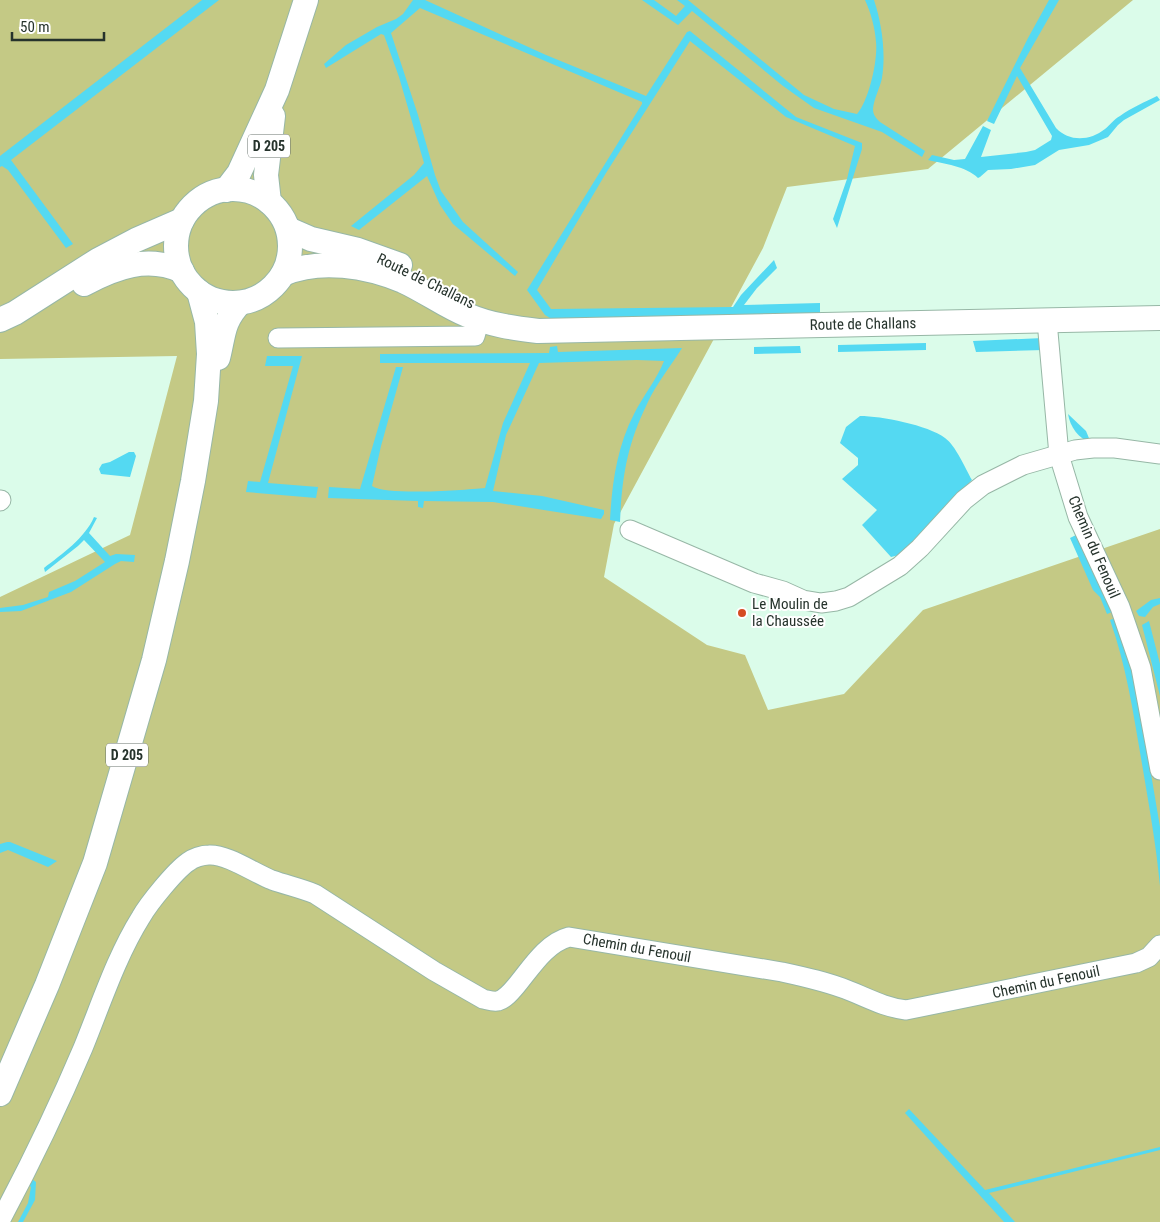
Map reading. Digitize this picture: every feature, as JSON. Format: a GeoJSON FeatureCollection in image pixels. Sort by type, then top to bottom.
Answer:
{"type":"FeatureCollection","features":[{"type":"Feature","properties":{"kind":"main road","name":"D 205"},"geometry":{"type":"LineString","coordinates":[[226,190],[240,173],[277,90],[306,0]]}},
{"type":"Feature","properties":{"kind":"main road","name":"D 205"},"geometry":{"type":"LineString","coordinates":[[269,202],[266,175],[277,90]]}},
{"type":"Feature","properties":{"kind":"main road"},"geometry":{"type":"LineString","coordinates":[[226,190],[241,190],[256,194],[269,202],[280,214],[288,228],[290,244],[289,260],[276,285],[265,294],[253,300],[240,303],[225,303],[212,300],[199,292],[189,283],[177,259],[178,232],[182,220],[190,209],[200,199],[226,190]]}},
{"type":"Feature","properties":{"kind":"main road"},"geometry":{"type":"LineString","coordinates":[[0,330],[98,260],[136,240],[182,220]]}},
{"type":"Feature","properties":{"kind":"main road","name":"Route de Challans"},"geometry":{"type":"LineString","coordinates":[[288,228],[312,238],[334,243],[410,269],[454,295],[504,317],[566,331]]}},
{"type":"Feature","properties":{"kind":"main road"},"geometry":{"type":"LineString","coordinates":[[0,320],[122,267],[142,263],[158,263],[182,271]]}},
{"type":"Feature","properties":{"kind":"main road","name":"Route de Challans"},"geometry":{"type":"LineString","coordinates":[[283,274],[315,266],[342,266],[375,272],[403,282],[466,315],[511,328],[538,331],[1160,318]]}},
{"type":"Feature","properties":{"kind":"main road","name":"D 205"},"geometry":{"type":"LineString","coordinates":[[0,1094],[44,994],[95,863],[154,660],[179,552],[206,401],[209,354],[207,322],[199,292]]}},
{"type":"Feature","properties":{"kind":"main road","name":"D 205"},"geometry":{"type":"LineString","coordinates":[[206,401],[219,355],[223,330],[228,318],[240,303]]}},
{"type":"Feature","properties":{"kind":"street"},"geometry":{"type":"LineString","coordinates":[[278,338],[475,336],[480,320]]}},
{"type":"Feature","properties":{"kind":"street","name":"Chemin du Fenouil"},"geometry":{"type":"LineString","coordinates":[[1047,321],[1059,455],[1078,517],[1120,607],[1141,668],[1160,770]]}},
{"type":"Feature","properties":{"kind":"street"},"geometry":{"type":"LineString","coordinates":[[630,530],[754,583],[783,591],[803,600],[821,603],[836,601],[849,598],[900,566],[920,548],[964,500],[983,485],[1023,465],[1093,448],[1115,448],[1160,454]]}},
{"type":"Feature","properties":{"kind":"street","name":"Chemin du Fenouil"},"geometry":{"type":"LineString","coordinates":[[0,1221],[50,1124],[129,938],[149,905],[187,863],[210,854],[224,858],[272,880],[315,894],[434,971],[483,999],[497,1002],[510,993],[548,948],[569,937],[782,972],[850,991],[889,1008],[906,1010],[1136,963],[1149,958],[1160,945]]}},
{"type":"Feature","properties":{"kind":"green space"},"geometry":{"type":"Polygon","coordinates":[[[0,0],[1133,0],[928,169],[787,187],[763,248],[614,524],[604,577],[707,645],[745,655],[768,710],[844,694],[923,610],[1160,529],[1160,1222],[0,1222],[0,597],[130,535],[177,356],[0,359],[0,0]]]}},
{"type":"Feature","properties":{"kind":"water"},"geometry":{"type":"Polygon","coordinates":[[[202,0],[219,0],[11,160],[73,244],[66,248],[8,170],[2,166],[0,167],[0,156],[202,0]]]}},
{"type":"Feature","properties":{"kind":"water"},"geometry":{"type":"Polygon","coordinates":[[[413,0],[425,0],[546,55],[646,96],[687,32],[690,31],[796,117],[862,143],[862,149],[837,228],[833,219],[847,179],[855,146],[786,117],[690,41],[606,173],[537,290],[551,309],[733,307],[741,295],[774,260],[777,268],[757,288],[744,305],[820,303],[820,316],[555,321],[545,315],[527,290],[642,102],[420,8],[391,33],[418,115],[435,175],[441,191],[463,222],[518,272],[515,276],[453,224],[440,205],[427,176],[359,230],[351,226],[414,175],[424,163],[399,77],[384,35],[381,34],[326,68],[324,64],[346,45],[403,14],[413,0]]]}},
{"type":"Feature","properties":{"kind":"water"},"geometry":{"type":"Polygon","coordinates":[[[642,0],[654,0],[676,16],[685,6],[677,0],[688,0],[804,95],[834,109],[857,114],[869,90],[876,59],[875,31],[865,0],[874,0],[881,29],[884,59],[882,78],[873,109],[874,113],[880,122],[925,151],[922,157],[882,132],[814,108],[783,86],[692,11],[678,25],[642,0]]]}},
{"type":"Feature","properties":{"kind":"water"},"geometry":{"type":"Polygon","coordinates":[[[1049,0],[1059,0],[1020,68],[1056,128],[1061,133],[1073,138],[1093,136],[1138,105],[1157,96],[1160,100],[1124,120],[1108,137],[1089,145],[1059,150],[1035,165],[988,170],[978,178],[961,168],[928,160],[932,155],[954,160],[965,159],[983,126],[991,130],[981,157],[1035,150],[1051,140],[1052,136],[1017,76],[994,124],[987,121],[1049,0]]]}},
{"type":"Feature","properties":{"kind":"water"},"geometry":{"type":"Polygon","coordinates":[[[1043,338],[1044,350],[976,352],[973,341],[1043,338]]]}},
{"type":"Feature","properties":{"kind":"water"},"geometry":{"type":"Polygon","coordinates":[[[926,343],[926,350],[838,352],[838,345],[926,343]]]}},
{"type":"Feature","properties":{"kind":"water"},"geometry":{"type":"Polygon","coordinates":[[[557,346],[558,352],[682,348],[651,397],[640,419],[630,447],[622,490],[620,522],[610,520],[612,492],[619,452],[634,414],[664,361],[539,363],[506,435],[493,491],[542,496],[604,510],[601,519],[493,502],[424,501],[423,508],[418,507],[418,501],[328,498],[329,487],[360,489],[396,367],[403,367],[372,486],[380,489],[409,492],[485,488],[503,423],[530,363],[380,363],[380,354],[549,353],[550,347],[557,346]]]}},
{"type":"Feature","properties":{"kind":"water"},"geometry":{"type":"Polygon","coordinates":[[[800,346],[801,353],[754,354],[754,347],[800,346]]]}},
{"type":"Feature","properties":{"kind":"water"},"geometry":{"type":"Polygon","coordinates":[[[267,356],[302,356],[268,483],[318,487],[316,498],[246,492],[248,481],[260,482],[293,366],[265,366],[267,356]]]}},
{"type":"Feature","properties":{"kind":"water"},"geometry":{"type":"Polygon","coordinates":[[[1068,414],[1086,431],[1091,443],[1083,439],[1076,432],[1068,414]]]}},
{"type":"Feature","properties":{"kind":"water"},"geometry":{"type":"Polygon","coordinates":[[[860,416],[904,422],[937,433],[953,446],[972,480],[903,554],[891,557],[862,525],[877,510],[842,479],[858,465],[858,458],[840,443],[846,427],[860,416]]]}},
{"type":"Feature","properties":{"kind":"water"},"geometry":{"type":"Polygon","coordinates":[[[129,452],[134,452],[136,456],[130,477],[101,474],[99,469],[102,464],[129,452]]]}},
{"type":"Feature","properties":{"kind":"water"},"geometry":{"type":"Polygon","coordinates":[[[94,517],[97,518],[89,533],[110,556],[116,554],[135,555],[134,562],[121,561],[71,592],[21,611],[0,612],[0,608],[23,605],[48,597],[49,592],[75,581],[105,562],[84,540],[45,572],[44,568],[79,539],[94,517]]]}},
{"type":"Feature","properties":{"kind":"water"},"geometry":{"type":"Polygon","coordinates":[[[1076,535],[1115,611],[1107,614],[1100,597],[1093,590],[1070,538],[1076,535]]]}},
{"type":"Feature","properties":{"kind":"water"},"geometry":{"type":"Polygon","coordinates":[[[1160,598],[1160,604],[1153,607],[1145,617],[1139,616],[1136,611],[1151,600],[1160,598]]]}},
{"type":"Feature","properties":{"kind":"water"},"geometry":{"type":"Polygon","coordinates":[[[1115,618],[1136,685],[1160,827],[1160,886],[1152,822],[1132,706],[1125,671],[1110,620],[1115,618]]]}},
{"type":"Feature","properties":{"kind":"water"},"geometry":{"type":"Polygon","coordinates":[[[1149,621],[1160,664],[1160,696],[1142,625],[1149,621]]]}},
{"type":"Feature","properties":{"kind":"water"},"geometry":{"type":"Polygon","coordinates":[[[7,842],[57,861],[48,867],[8,850],[0,853],[0,844],[7,842]]]}},
{"type":"Feature","properties":{"kind":"water"},"geometry":{"type":"Polygon","coordinates":[[[909,1109],[985,1190],[1160,1147],[1160,1150],[989,1193],[1015,1222],[1004,1222],[905,1113],[909,1109]]]}},
{"type":"Feature","properties":{"kind":"water"},"geometry":{"type":"Polygon","coordinates":[[[29,1177],[36,1182],[35,1200],[23,1222],[18,1222],[28,1203],[31,1187],[26,1183],[29,1177]]]}},
{"type":"Feature","properties":{"kind":"place","name":"Le Moulin de la Chaussée"},"geometry":{"type":"Point","coordinates":[742,613]}}]}
